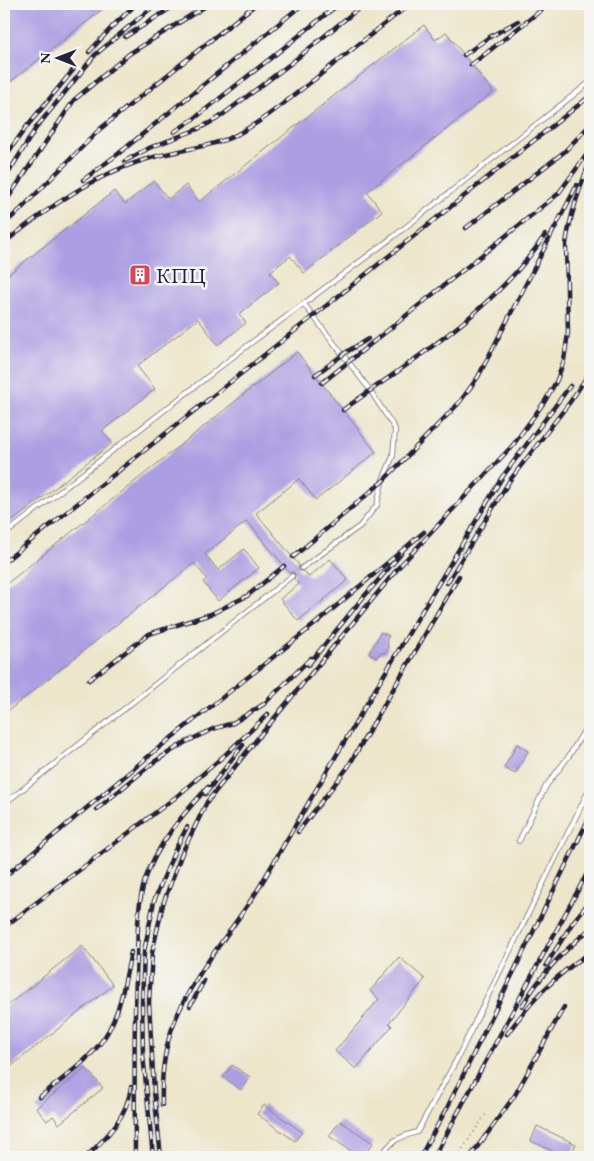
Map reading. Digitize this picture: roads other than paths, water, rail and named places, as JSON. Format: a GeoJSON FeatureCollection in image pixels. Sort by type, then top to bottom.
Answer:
{"type":"FeatureCollection","features":[{"type":"Feature","properties":{"kind":"lane"},"geometry":{"type":"LineString","coordinates":[[4,535],[247,346],[400,232],[590,82]]}},
{"type":"Feature","properties":{"kind":"lane"},"geometry":{"type":"LineString","coordinates":[[302,568],[360,526],[377,506],[382,482],[393,456],[395,429],[370,390],[304,304]]}},
{"type":"Feature","properties":{"kind":"lane"},"geometry":{"type":"LineString","coordinates":[[4,804],[292,576]]}},
{"type":"Feature","properties":{"kind":"lane"},"geometry":{"type":"LineString","coordinates":[[519,841],[546,786],[569,756],[590,721]]}},
{"type":"Feature","properties":{"kind":"lane"},"geometry":{"type":"LineString","coordinates":[[380,1157],[397,1138],[417,1132],[456,1061],[590,788]]}},
{"type":"Feature","properties":{"kind":"railway"},"geometry":{"type":"LineString","coordinates":[[89,52],[136,4]]}},
{"type":"Feature","properties":{"kind":"railway"},"geometry":{"type":"LineString","coordinates":[[4,180],[36,128],[95,55],[156,4]]}},
{"type":"Feature","properties":{"kind":"railway"},"geometry":{"type":"LineString","coordinates":[[125,37],[177,4]]}},
{"type":"Feature","properties":{"kind":"railway"},"geometry":{"type":"LineString","coordinates":[[4,204],[74,100],[129,54],[209,4]]}},
{"type":"Feature","properties":{"kind":"railway"},"geometry":{"type":"LineString","coordinates":[[4,224],[100,129],[256,4]]}},
{"type":"Feature","properties":{"kind":"railway"},"geometry":{"type":"LineString","coordinates":[[83,180],[118,154],[303,4]]}},
{"type":"Feature","properties":{"kind":"railway"},"geometry":{"type":"LineString","coordinates":[[174,132],[195,118],[339,4]]}},
{"type":"Feature","properties":{"kind":"railway"},"geometry":{"type":"LineString","coordinates":[[125,161],[149,148],[198,129],[217,119],[290,64],[364,4]]}},
{"type":"Feature","properties":{"kind":"railway"},"geometry":{"type":"LineString","coordinates":[[4,243],[56,204],[113,172],[154,157],[209,145],[238,134],[287,101],[410,4]]}},
{"type":"Feature","properties":{"kind":"railway"},"geometry":{"type":"LineString","coordinates":[[471,65],[549,4]]}},
{"type":"Feature","properties":{"kind":"railway"},"geometry":{"type":"LineString","coordinates":[[464,55],[488,38],[518,21]]}},
{"type":"Feature","properties":{"kind":"railway"},"geometry":{"type":"LineString","coordinates":[[4,158],[27,126],[74,69]]}},
{"type":"Feature","properties":{"kind":"railway"},"geometry":{"type":"LineString","coordinates":[[4,562],[590,96]]}},
{"type":"Feature","properties":{"kind":"railway"},"geometry":{"type":"LineString","coordinates":[[466,228],[564,152],[590,125]]}},
{"type":"Feature","properties":{"kind":"railway"},"geometry":{"type":"LineString","coordinates":[[322,383],[558,194],[590,150]]}},
{"type":"Feature","properties":{"kind":"railway"},"geometry":{"type":"LineString","coordinates":[[161,1157],[154,1092],[149,1002],[152,953],[163,904],[182,853],[207,802],[253,744],[399,567],[513,445],[545,401],[557,380],[564,360],[568,333],[566,244],[579,191],[590,161]]}},
{"type":"Feature","properties":{"kind":"railway"},"geometry":{"type":"LineString","coordinates":[[293,557],[382,482],[459,403],[478,377],[577,185]]}},
{"type":"Feature","properties":{"kind":"railway"},"geometry":{"type":"LineString","coordinates":[[343,410],[425,352],[478,310],[525,262],[545,235]]}},
{"type":"Feature","properties":{"kind":"railway"},"geometry":{"type":"LineString","coordinates":[[315,375],[368,339]]}},
{"type":"Feature","properties":{"kind":"railway"},"geometry":{"type":"LineString","coordinates":[[447,583],[510,480],[570,402],[590,372]]}},
{"type":"Feature","properties":{"kind":"railway"},"geometry":{"type":"LineString","coordinates":[[500,480],[570,386]]}},
{"type":"Feature","properties":{"kind":"railway"},"geometry":{"type":"LineString","coordinates":[[162,1105],[162,1084],[166,1053],[174,1023],[182,1004],[203,969],[260,886],[503,476]]}},
{"type":"Feature","properties":{"kind":"railway"},"geometry":{"type":"LineString","coordinates":[[4,877],[156,750],[315,624],[424,532]]}},
{"type":"Feature","properties":{"kind":"railway"},"geometry":{"type":"LineString","coordinates":[[308,665],[401,554]]}},
{"type":"Feature","properties":{"kind":"railway"},"geometry":{"type":"LineString","coordinates":[[89,680],[149,634],[211,614],[247,596],[284,566]]}},
{"type":"Feature","properties":{"kind":"railway"},"geometry":{"type":"LineString","coordinates":[[298,832],[348,767],[459,576]]}},
{"type":"Feature","properties":{"kind":"railway"},"geometry":{"type":"LineString","coordinates":[[97,809],[154,762],[184,743],[213,729],[233,723],[264,704],[311,658]]}},
{"type":"Feature","properties":{"kind":"railway"},"geometry":{"type":"LineString","coordinates":[[4,927],[176,797],[226,754],[268,714]]}},
{"type":"Feature","properties":{"kind":"railway"},"geometry":{"type":"LineString","coordinates":[[205,794],[243,745]]}},
{"type":"Feature","properties":{"kind":"railway"},"geometry":{"type":"LineString","coordinates":[[135,1157],[134,1056],[139,908],[145,880],[156,854],[180,819],[208,787]]}},
{"type":"Feature","properties":{"kind":"railway"},"geometry":{"type":"LineString","coordinates":[[420,1157],[448,1106],[590,816]]}},
{"type":"Feature","properties":{"kind":"railway"},"geometry":{"type":"LineString","coordinates":[[153,1157],[143,1054],[142,1002],[144,952],[154,901],[175,850],[187,827]]}},
{"type":"Feature","properties":{"kind":"railway"},"geometry":{"type":"LineString","coordinates":[[434,1157],[590,868]]}},
{"type":"Feature","properties":{"kind":"railway"},"geometry":{"type":"LineString","coordinates":[[546,965],[573,922],[590,901]]}},
{"type":"Feature","properties":{"kind":"railway"},"geometry":{"type":"LineString","coordinates":[[522,1006],[536,984],[553,964],[590,929]]}},
{"type":"Feature","properties":{"kind":"railway"},"geometry":{"type":"LineString","coordinates":[[40,1097],[85,1060],[105,1036],[120,1001],[131,952]]}},
{"type":"Feature","properties":{"kind":"railway"},"geometry":{"type":"LineString","coordinates":[[507,1034],[555,979],[590,953]]}},
{"type":"Feature","properties":{"kind":"railway"},"geometry":{"type":"LineString","coordinates":[[190,1006],[204,981]]}},
{"type":"Feature","properties":{"kind":"railway"},"geometry":{"type":"LineString","coordinates":[[482,1141],[515,1095],[564,1007]]}},
{"type":"Feature","properties":{"kind":"railway"},"geometry":{"type":"LineString","coordinates":[[86,1157],[121,1117],[129,1098],[131,1087]]}},
{"type":"Feature","properties":{"kind":"railway"},"geometry":{"type":"LineString","coordinates":[[470,1157],[486,1135]]}},
{"type":"Feature","properties":{"kind":"place","name":"КПЦ"},"geometry":{"type":"Point","coordinates":[140,275]}}]}
